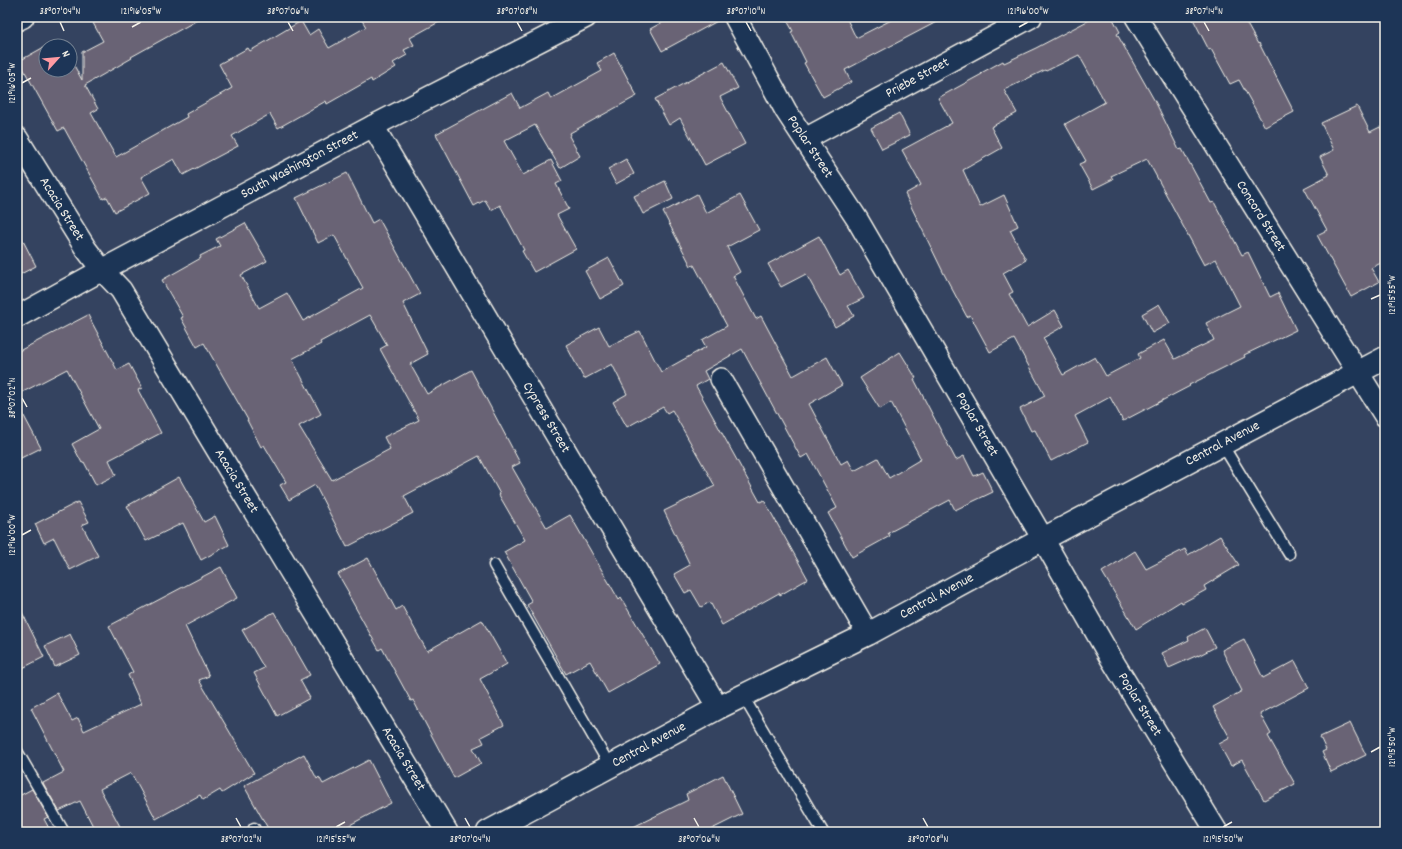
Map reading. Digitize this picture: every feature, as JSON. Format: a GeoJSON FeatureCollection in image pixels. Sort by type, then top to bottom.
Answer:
{"type":"FeatureCollection","features":[{"type":"Feature","properties":{"kind":"street"},"geometry":{"type":"LineString","coordinates":[[17,20],[23,17]]}},
{"type":"Feature","properties":{"kind":"street","name":"South Washington Street"},"geometry":{"type":"LineString","coordinates":[[17,317],[102,270],[373,126],[586,17]]}},
{"type":"Feature","properties":{"kind":"street","name":"Poplar Street"},"geometry":{"type":"LineString","coordinates":[[735,17],[786,110],[857,219],[1109,655],[1217,832]]}},
{"type":"Feature","properties":{"kind":"street","name":"Priebe Street"},"geometry":{"type":"LineString","coordinates":[[805,139],[1031,17]]}},
{"type":"Feature","properties":{"kind":"street","name":"Concord Street"},"geometry":{"type":"LineString","coordinates":[[1136,17],[1385,416]]}},
{"type":"Feature","properties":{"kind":"street","name":"Cypress Street"},"geometry":{"type":"LineString","coordinates":[[373,126],[718,708]]}},
{"type":"Feature","properties":{"kind":"street","name":"Acacia Street"},"geometry":{"type":"LineString","coordinates":[[17,138],[86,249],[102,270],[121,290],[447,832]]}},
{"type":"Feature","properties":{"kind":"street","name":"Central Avenue"},"geometry":{"type":"LineString","coordinates":[[488,832],[718,708],[868,634],[1043,539],[1385,358]]}},
{"type":"Feature","properties":{"kind":"street"},"geometry":{"type":"LineString","coordinates":[[721,379],[868,634]]}},
{"type":"Feature","properties":{"kind":"lane"},"geometry":{"type":"LineString","coordinates":[[1222,444],[1289,554]]}},
{"type":"Feature","properties":{"kind":"lane"},"geometry":{"type":"LineString","coordinates":[[494,565],[610,766]]}},
{"type":"Feature","properties":{"kind":"lane"},"geometry":{"type":"LineString","coordinates":[[743,696],[823,832]]}},
{"type":"Feature","properties":{"kind":"lane"},"geometry":{"type":"LineString","coordinates":[[17,751],[64,832]]}},
{"type":"Feature","properties":{"kind":"building"},"geometry":{"type":"Polygon","coordinates":[[[103,17],[203,17],[131,57],[132,58],[85,85],[98,109],[91,113],[116,157],[187,117],[186,114],[232,88],[219,64],[248,48],[250,51],[301,21],[309,35],[318,29],[329,48],[366,27],[360,17],[448,17],[410,38],[414,45],[404,50],[407,55],[393,63],[396,67],[372,82],[371,79],[327,104],[326,101],[278,128],[270,114],[232,136],[238,146],[183,175],[174,159],[141,177],[150,193],[115,212],[107,197],[103,199],[64,128],[58,131],[19,61],[38,50],[38,78],[78,78],[78,73],[82,80],[82,52],[103,41],[93,23],[103,17]]]}},
{"type":"Feature","properties":{"kind":"building"},"geometry":{"type":"Polygon","coordinates":[[[672,17],[723,18],[662,51],[650,29],[672,17]]]}},
{"type":"Feature","properties":{"kind":"building"},"geometry":{"type":"Polygon","coordinates":[[[785,17],[846,17],[856,38],[897,17],[946,17],[845,70],[851,82],[823,97],[804,63],[806,62],[791,32],[793,31],[785,17]]]}},
{"type":"Feature","properties":{"kind":"building"},"geometry":{"type":"Polygon","coordinates":[[[1095,17],[1112,17],[1120,32],[1117,34],[1157,105],[1179,150],[1182,149],[1211,203],[1214,202],[1242,255],[1248,252],[1270,297],[1278,293],[1296,330],[1244,355],[1245,357],[1189,385],[1190,386],[1123,421],[1110,397],[1075,416],[1088,442],[1051,461],[1035,430],[1031,431],[1020,409],[1045,396],[1014,339],[990,352],[970,315],[967,317],[905,194],[921,185],[902,150],[952,123],[938,98],[1003,61],[1004,63],[1095,17]],[[1079,55],[1046,71],[1045,70],[1004,90],[1017,113],[991,127],[1002,148],[963,170],[980,207],[1004,195],[1018,226],[1010,230],[1026,260],[1003,273],[1013,292],[1009,294],[1027,327],[1055,310],[1064,326],[1043,338],[1063,375],[1095,357],[1106,376],[1140,358],[1138,354],[1164,340],[1175,359],[1214,340],[1206,323],[1240,306],[1216,259],[1204,265],[1147,159],[1111,176],[1113,179],[1093,189],[1079,164],[1086,161],[1065,124],[1105,102],[1079,55]]]}},
{"type":"Feature","properties":{"kind":"building"},"geometry":{"type":"Polygon","coordinates":[[[1192,17],[1243,17],[1258,44],[1259,43],[1294,112],[1265,127],[1239,80],[1230,84],[1211,49],[1209,50],[1192,17]]]}},
{"type":"Feature","properties":{"kind":"building"},"geometry":{"type":"Polygon","coordinates":[[[614,53],[637,96],[570,133],[571,135],[569,136],[580,156],[560,168],[535,125],[504,141],[523,175],[551,160],[562,181],[556,184],[569,209],[557,215],[576,249],[534,272],[500,205],[491,210],[485,200],[474,206],[436,134],[512,93],[520,108],[548,93],[551,99],[602,71],[597,63],[614,53]]]}},
{"type":"Feature","properties":{"kind":"building"},"geometry":{"type":"Polygon","coordinates":[[[724,62],[738,88],[720,97],[745,144],[705,165],[680,118],[669,125],[655,99],[724,62]]]}},
{"type":"Feature","properties":{"kind":"building"},"geometry":{"type":"Polygon","coordinates":[[[1357,106],[1370,132],[1380,127],[1385,137],[1385,261],[1371,268],[1379,282],[1351,297],[1317,235],[1327,230],[1304,188],[1329,175],[1320,157],[1334,150],[1321,123],[1357,106]]]}},
{"type":"Feature","properties":{"kind":"building"},"geometry":{"type":"Polygon","coordinates":[[[899,113],[910,135],[882,149],[871,128],[899,113]]]}},
{"type":"Feature","properties":{"kind":"building"},"geometry":{"type":"Polygon","coordinates":[[[626,159],[634,174],[616,184],[608,169],[626,159]]]}},
{"type":"Feature","properties":{"kind":"building"},"geometry":{"type":"Polygon","coordinates":[[[347,173],[372,223],[379,219],[420,294],[403,303],[428,354],[410,364],[427,394],[471,370],[520,463],[512,467],[547,528],[570,515],[619,600],[621,598],[660,664],[608,693],[590,661],[566,674],[527,605],[532,602],[504,552],[525,540],[479,456],[404,496],[413,513],[347,547],[315,485],[289,500],[280,485],[286,482],[264,445],[261,447],[248,420],[204,343],[197,347],[181,318],[183,317],[162,280],[201,258],[200,256],[220,246],[216,239],[245,223],[267,261],[241,275],[259,308],[287,293],[303,321],[363,288],[334,235],[318,243],[296,198],[347,173]],[[370,315],[292,359],[321,414],[299,426],[332,480],[390,449],[384,437],[419,420],[380,349],[387,345],[370,315]]]}},
{"type":"Feature","properties":{"kind":"building"},"geometry":{"type":"Polygon","coordinates":[[[665,181],[673,199],[643,214],[634,196],[665,181]]]}},
{"type":"Feature","properties":{"kind":"building"},"geometry":{"type":"Polygon","coordinates":[[[697,194],[706,213],[740,195],[759,230],[727,247],[740,272],[733,276],[756,319],[761,316],[793,376],[827,357],[842,385],[809,404],[841,464],[848,460],[854,471],[878,458],[889,478],[921,459],[891,402],[880,409],[860,378],[900,352],[916,378],[914,379],[956,460],[964,456],[974,476],[983,472],[993,492],[955,510],[950,500],[888,533],[890,536],[852,557],[828,513],[837,508],[808,454],[801,458],[742,349],[704,371],[708,379],[696,386],[760,502],[764,500],[808,579],[780,595],[779,593],[722,625],[710,602],[701,607],[691,590],[685,593],[674,574],[690,565],[664,511],[715,486],[672,410],[667,413],[663,407],[627,427],[613,402],[627,394],[612,364],[584,379],[566,345],[599,327],[609,346],[640,331],[661,372],[706,347],[702,340],[727,326],[694,265],[691,266],[663,212],[697,194]]]}},
{"type":"Feature","properties":{"kind":"building"},"geometry":{"type":"Polygon","coordinates":[[[17,229],[36,266],[17,276],[17,229]]]}},
{"type":"Feature","properties":{"kind":"building"},"geometry":{"type":"Polygon","coordinates":[[[819,236],[840,275],[848,270],[864,298],[848,306],[854,316],[835,327],[806,274],[781,287],[768,264],[819,236]]]}},
{"type":"Feature","properties":{"kind":"building"},"geometry":{"type":"Polygon","coordinates":[[[609,258],[624,286],[600,299],[585,271],[609,258]]]}},
{"type":"Feature","properties":{"kind":"building"},"geometry":{"type":"Polygon","coordinates":[[[1159,304],[1170,323],[1152,333],[1142,314],[1159,304]]]}},
{"type":"Feature","properties":{"kind":"building"},"geometry":{"type":"Polygon","coordinates":[[[88,315],[117,370],[129,364],[142,388],[138,390],[161,433],[109,460],[116,475],[96,485],[84,462],[82,463],[72,444],[99,429],[67,369],[17,395],[17,352],[88,315]]]}},
{"type":"Feature","properties":{"kind":"building"},"geometry":{"type":"Polygon","coordinates":[[[17,403],[41,448],[17,460],[17,403]]]}},
{"type":"Feature","properties":{"kind":"building"},"geometry":{"type":"Polygon","coordinates":[[[179,477],[204,522],[215,516],[229,545],[201,560],[183,523],[146,541],[127,506],[179,477]]]}},
{"type":"Feature","properties":{"kind":"building"},"geometry":{"type":"Polygon","coordinates":[[[78,502],[89,522],[82,525],[98,556],[70,570],[54,538],[44,543],[35,524],[78,502]]]}},
{"type":"Feature","properties":{"kind":"building"},"geometry":{"type":"Polygon","coordinates":[[[1220,536],[1239,565],[1204,586],[1206,590],[1182,603],[1181,601],[1136,629],[1102,572],[1135,551],[1146,569],[1185,549],[1188,555],[1220,536]]]}},
{"type":"Feature","properties":{"kind":"building"},"geometry":{"type":"Polygon","coordinates":[[[368,558],[396,610],[402,606],[427,651],[482,620],[507,664],[480,679],[504,725],[481,737],[484,743],[473,748],[481,763],[454,778],[413,700],[411,701],[382,648],[379,650],[338,574],[368,558]]]}},
{"type":"Feature","properties":{"kind":"building"},"geometry":{"type":"Polygon","coordinates":[[[221,567],[237,598],[185,626],[209,676],[199,680],[254,773],[222,793],[220,790],[203,800],[200,795],[156,819],[131,773],[100,789],[123,832],[96,832],[80,801],[59,811],[43,783],[64,772],[31,708],[57,693],[72,721],[78,718],[84,731],[141,704],[128,675],[133,672],[109,626],[221,567]]]}},
{"type":"Feature","properties":{"kind":"building"},"geometry":{"type":"Polygon","coordinates":[[[17,602],[44,657],[17,671],[17,602]]]}},
{"type":"Feature","properties":{"kind":"building"},"geometry":{"type":"Polygon","coordinates":[[[274,612],[310,675],[300,680],[310,698],[277,716],[254,673],[264,668],[242,630],[274,612]]]}},
{"type":"Feature","properties":{"kind":"building"},"geometry":{"type":"Polygon","coordinates":[[[1205,628],[1215,647],[1169,668],[1162,653],[1189,640],[1188,637],[1205,628]]]}},
{"type":"Feature","properties":{"kind":"building"},"geometry":{"type":"Polygon","coordinates":[[[70,634],[80,655],[55,667],[45,646],[70,634]]]}},
{"type":"Feature","properties":{"kind":"building"},"geometry":{"type":"Polygon","coordinates":[[[1244,639],[1263,678],[1295,661],[1309,688],[1260,714],[1271,734],[1268,736],[1295,784],[1264,800],[1242,760],[1231,766],[1219,744],[1230,738],[1213,707],[1242,691],[1222,650],[1244,639]]]}},
{"type":"Feature","properties":{"kind":"building"},"geometry":{"type":"Polygon","coordinates":[[[1350,723],[1366,755],[1331,772],[1322,752],[1326,750],[1320,737],[1350,723]]]}},
{"type":"Feature","properties":{"kind":"building"},"geometry":{"type":"Polygon","coordinates":[[[304,754],[317,779],[319,777],[323,784],[369,760],[391,803],[346,827],[349,832],[270,832],[244,786],[304,754]]]}},
{"type":"Feature","properties":{"kind":"building"},"geometry":{"type":"Polygon","coordinates":[[[723,775],[742,814],[706,832],[623,832],[688,800],[686,794],[723,775]]]}},
{"type":"Feature","properties":{"kind":"building"},"geometry":{"type":"Polygon","coordinates":[[[32,789],[48,817],[44,819],[51,832],[17,832],[17,797],[32,789]]]}}]}
